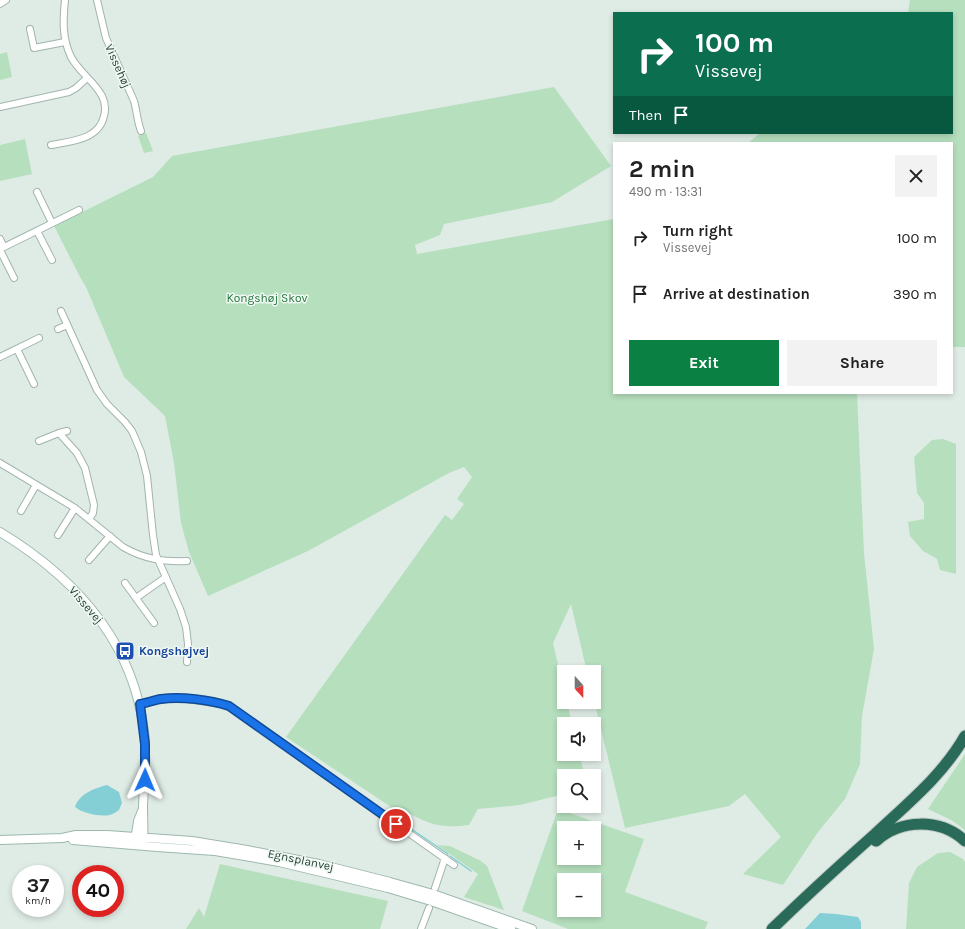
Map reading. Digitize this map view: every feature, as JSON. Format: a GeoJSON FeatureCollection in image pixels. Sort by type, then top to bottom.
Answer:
{"type":"FeatureCollection","features":[{"type":"Feature","properties":{"kind":"highway"},"geometry":{"type":"LineString","coordinates":[[772,929],[927,785],[947,763],[965,736]]}},
{"type":"Feature","properties":{"kind":"highway"},"geometry":{"type":"LineString","coordinates":[[783,929],[850,864],[879,838],[888,832],[910,824],[928,824],[949,830],[965,841]]}},
{"type":"Feature","properties":{"kind":"main road","name":"Vissevej"},"geometry":{"type":"LineString","coordinates":[[0,532],[49,566],[90,606],[114,640],[128,668],[140,704],[145,744],[144,822],[138,841]]}},
{"type":"Feature","properties":{"kind":"main road","name":"Vissevej"},"geometry":{"type":"LineString","coordinates":[[138,841],[138,821],[143,807]]}},
{"type":"Feature","properties":{"kind":"main road"},"geometry":{"type":"LineString","coordinates":[[144,822],[147,830],[153,833],[192,841]]}},
{"type":"Feature","properties":{"kind":"main road","name":"Egnsplanvej"},"geometry":{"type":"LineString","coordinates":[[62,838],[76,835],[92,835],[215,851],[279,862],[388,888],[431,901],[511,929]]}},
{"type":"Feature","properties":{"kind":"main road","name":"Egnsplanvej"},"geometry":{"type":"LineString","coordinates":[[0,840],[62,838],[87,841],[192,841],[280,855],[358,873],[433,894],[532,929]]}},
{"type":"Feature","properties":{"kind":"street"},"geometry":{"type":"LineString","coordinates":[[0,4],[6,0]]}},
{"type":"Feature","properties":{"kind":"street"},"geometry":{"type":"LineString","coordinates":[[51,145],[86,138],[100,126],[105,113],[105,103],[98,90],[72,58],[65,42],[63,26],[65,0]]}},
{"type":"Feature","properties":{"kind":"street","name":"Vissehøj"},"geometry":{"type":"LineString","coordinates":[[97,0],[106,38],[134,101],[141,131]]}},
{"type":"Feature","properties":{"kind":"street"},"geometry":{"type":"LineString","coordinates":[[30,29],[34,48],[65,42]]}},
{"type":"Feature","properties":{"kind":"street"},"geometry":{"type":"LineString","coordinates":[[0,107],[69,92],[87,78]]}},
{"type":"Feature","properties":{"kind":"street"},"geometry":{"type":"LineString","coordinates":[[37,192],[52,223]]}},
{"type":"Feature","properties":{"kind":"street"},"geometry":{"type":"LineString","coordinates":[[1,248],[79,210]]}},
{"type":"Feature","properties":{"kind":"street"},"geometry":{"type":"LineString","coordinates":[[37,231],[52,260]]}},
{"type":"Feature","properties":{"kind":"street"},"geometry":{"type":"LineString","coordinates":[[0,239],[1,248],[14,278]]}},
{"type":"Feature","properties":{"kind":"street"},"geometry":{"type":"LineString","coordinates":[[61,311],[97,390],[107,404],[132,431],[139,447],[147,476],[153,536],[158,561],[180,609],[186,627],[188,644],[186,662]]}},
{"type":"Feature","properties":{"kind":"street"},"geometry":{"type":"LineString","coordinates":[[58,329],[67,325]]}},
{"type":"Feature","properties":{"kind":"street"},"geometry":{"type":"LineString","coordinates":[[0,357],[40,338]]}},
{"type":"Feature","properties":{"kind":"street"},"geometry":{"type":"LineString","coordinates":[[17,349],[34,384]]}},
{"type":"Feature","properties":{"kind":"street"},"geometry":{"type":"LineString","coordinates":[[39,441],[67,431]]}},
{"type":"Feature","properties":{"kind":"street"},"geometry":{"type":"LineString","coordinates":[[59,433],[77,453],[85,468],[94,505],[93,513],[89,519]]}},
{"type":"Feature","properties":{"kind":"street"},"geometry":{"type":"LineString","coordinates":[[0,463],[75,508],[131,552],[158,561],[187,561]]}},
{"type":"Feature","properties":{"kind":"street"},"geometry":{"type":"LineString","coordinates":[[21,511],[36,485]]}},
{"type":"Feature","properties":{"kind":"street"},"geometry":{"type":"LineString","coordinates":[[58,535],[75,508]]}},
{"type":"Feature","properties":{"kind":"street"},"geometry":{"type":"LineString","coordinates":[[89,560],[110,536]]}},
{"type":"Feature","properties":{"kind":"street"},"geometry":{"type":"LineString","coordinates":[[136,598],[166,577]]}},
{"type":"Feature","properties":{"kind":"street"},"geometry":{"type":"LineString","coordinates":[[125,583],[154,623]]}},
{"type":"Feature","properties":{"kind":"street"},"geometry":{"type":"LineString","coordinates":[[140,704],[160,699],[180,698],[229,706],[454,864]]}},
{"type":"Feature","properties":{"kind":"street"},"geometry":{"type":"LineString","coordinates":[[435,888],[445,858]]}},
{"type":"Feature","properties":{"kind":"street"},"geometry":{"type":"LineString","coordinates":[[421,929],[429,908]]}},
{"type":"Feature","properties":{"kind":"street"},"geometry":{"type":"LineString","coordinates":[[426,916],[434,919]]}},
{"type":"Feature","properties":{"kind":"green space"},"geometry":{"type":"Polygon","coordinates":[[[910,0],[965,0],[965,347],[953,347],[953,142],[749,142],[759,134],[953,134],[953,12],[908,12],[910,0]]]}},
{"type":"Feature","properties":{"kind":"green space"},"geometry":{"type":"Polygon","coordinates":[[[7,52],[12,77],[0,80],[0,54],[7,52]]]}},
{"type":"Feature","properties":{"kind":"green space","name":"Kongshøj Skov"},"geometry":{"type":"Polygon","coordinates":[[[554,87],[611,166],[552,202],[444,224],[440,235],[415,245],[417,254],[613,219],[613,394],[857,394],[864,553],[874,649],[862,716],[860,764],[845,799],[818,832],[783,885],[743,874],[781,837],[745,794],[729,806],[625,828],[601,729],[601,717],[598,717],[596,709],[601,709],[601,665],[585,665],[571,604],[553,643],[558,665],[557,709],[569,709],[570,717],[557,717],[557,761],[581,761],[583,769],[557,769],[557,796],[520,805],[478,809],[469,825],[442,826],[428,822],[404,811],[400,813],[286,737],[445,515],[452,520],[464,504],[457,499],[472,477],[464,467],[449,473],[308,551],[208,596],[189,552],[181,523],[174,463],[165,416],[124,377],[86,287],[54,226],[153,177],[172,156],[554,87]]]}},
{"type":"Feature","properties":{"kind":"green space"},"geometry":{"type":"Polygon","coordinates":[[[146,133],[153,151],[144,153],[138,136],[146,133]]]}},
{"type":"Feature","properties":{"kind":"green space"},"geometry":{"type":"Polygon","coordinates":[[[25,139],[32,174],[0,181],[0,145],[25,139]]]}},
{"type":"Feature","properties":{"kind":"green space"},"geometry":{"type":"Polygon","coordinates":[[[943,439],[956,444],[956,574],[940,570],[937,559],[923,551],[910,536],[908,522],[924,519],[924,503],[917,493],[914,457],[932,440],[943,439]]]}},
{"type":"Feature","properties":{"kind":"green space"},"geometry":{"type":"Polygon","coordinates":[[[965,754],[965,830],[951,820],[928,809],[965,754]]]}},
{"type":"Feature","properties":{"kind":"green space"},"geometry":{"type":"Polygon","coordinates":[[[557,812],[569,813],[592,821],[557,821],[557,865],[601,865],[601,824],[644,839],[625,892],[708,922],[705,929],[568,929],[522,911],[557,812]]]}},
{"type":"Feature","properties":{"kind":"green space"},"geometry":{"type":"Polygon","coordinates":[[[437,845],[450,846],[481,861],[487,866],[504,910],[464,897],[478,874],[437,845]]]}},
{"type":"Feature","properties":{"kind":"green space"},"geometry":{"type":"Polygon","coordinates":[[[950,852],[963,859],[965,862],[965,929],[906,929],[909,883],[917,867],[938,853],[950,852]]]}},
{"type":"Feature","properties":{"kind":"green space"},"geometry":{"type":"Polygon","coordinates":[[[220,864],[388,901],[380,929],[186,929],[199,908],[204,917],[220,864]]]}},
{"type":"Feature","properties":{"kind":"water"},"geometry":{"type":"Polygon","coordinates":[[[107,785],[119,792],[122,803],[119,810],[110,815],[96,815],[86,813],[75,807],[80,798],[84,795],[107,785]]]}},
{"type":"Feature","properties":{"kind":"water"},"geometry":{"type":"Polygon","coordinates":[[[820,913],[858,917],[861,922],[861,929],[805,929],[820,913]]]}},
{"type":"Feature","properties":{"kind":"waterway"},"geometry":{"type":"LineString","coordinates":[[404,824],[448,854]]}},
{"type":"Feature","properties":{"kind":"waterway"},"geometry":{"type":"LineString","coordinates":[[450,856],[471,871]]}},
{"type":"Feature","properties":{"kind":"place","name":"Kongshøjvej"},"geometry":{"type":"Point","coordinates":[125,651]}},
{"type":"Feature","properties":{"kind":"route"},"geometry":{"type":"LineString","coordinates":[[145,780],[145,744],[140,704],[171,698],[222,704],[229,706],[396,824]]}}]}
